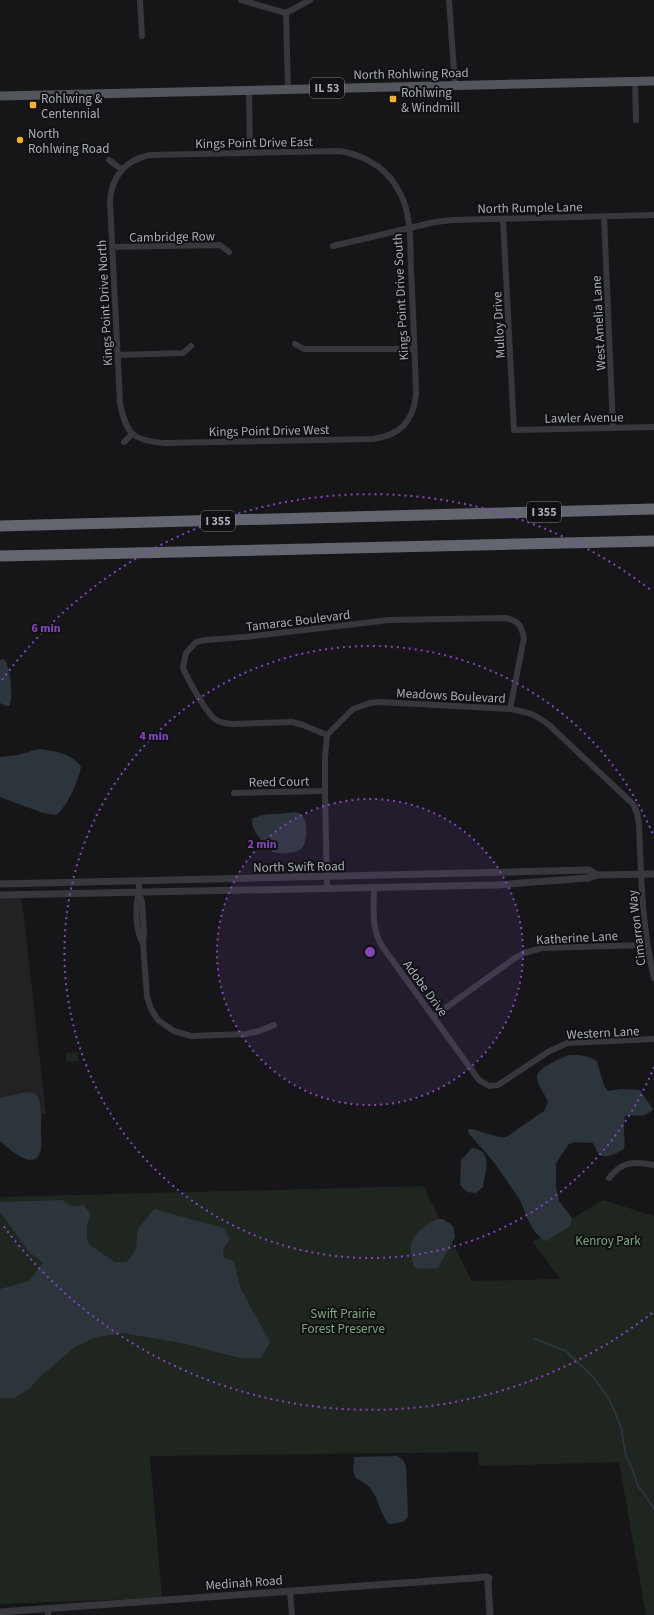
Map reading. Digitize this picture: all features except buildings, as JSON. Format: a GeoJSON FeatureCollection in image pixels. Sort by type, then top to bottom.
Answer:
{"type":"FeatureCollection","features":[{"type":"Feature","properties":{"kind":"highway"},"geometry":{"type":"LineString","coordinates":[[596,511],[654,505]]}},
{"type":"Feature","properties":{"kind":"highway","name":"I 355"},"geometry":{"type":"LineString","coordinates":[[0,526],[654,509]]}},
{"type":"Feature","properties":{"kind":"highway","name":"I 355"},"geometry":{"type":"LineString","coordinates":[[0,556],[654,540]]}},
{"type":"Feature","properties":{"kind":"main road","name":"North Rohlwing Road"},"geometry":{"type":"LineString","coordinates":[[0,96],[654,81]]}},
{"type":"Feature","properties":{"kind":"street"},"geometry":{"type":"LineString","coordinates":[[140,0],[142,36]]}},
{"type":"Feature","properties":{"kind":"street"},"geometry":{"type":"LineString","coordinates":[[241,0],[286,13],[310,0]]}},
{"type":"Feature","properties":{"kind":"street"},"geometry":{"type":"LineString","coordinates":[[449,0],[455,85]]}},
{"type":"Feature","properties":{"kind":"street"},"geometry":{"type":"LineString","coordinates":[[286,13],[288,89]]}},
{"type":"Feature","properties":{"kind":"street"},"geometry":{"type":"LineString","coordinates":[[635,81],[636,120]]}},
{"type":"Feature","properties":{"kind":"street"},"geometry":{"type":"LineString","coordinates":[[249,90],[250,153]]}},
{"type":"Feature","properties":{"kind":"street","name":"Kings Point Drive East"},"geometry":{"type":"LineString","coordinates":[[129,164],[150,155],[340,151],[362,157],[378,166]]}},
{"type":"Feature","properties":{"kind":"street"},"geometry":{"type":"LineString","coordinates":[[109,160],[122,169]]}},
{"type":"Feature","properties":{"kind":"street","name":"Kings Point Drive North"},"geometry":{"type":"LineString","coordinates":[[129,164],[122,169],[115,181],[111,195],[112,247],[120,403],[126,427],[132,434]]}},
{"type":"Feature","properties":{"kind":"street","name":"Kings Point Drive South"},"geometry":{"type":"LineString","coordinates":[[378,166],[391,179],[401,195],[406,211],[408,228],[416,401],[412,413],[405,425],[397,431]]}},
{"type":"Feature","properties":{"kind":"street","name":"North Rumple Lane"},"geometry":{"type":"LineString","coordinates":[[333,246],[408,228],[453,220],[654,215]]}},
{"type":"Feature","properties":{"kind":"street","name":"West Amelia Lane"},"geometry":{"type":"LineString","coordinates":[[604,217],[613,428]]}},
{"type":"Feature","properties":{"kind":"street","name":"Mulloy Drive"},"geometry":{"type":"LineString","coordinates":[[503,219],[514,430]]}},
{"type":"Feature","properties":{"kind":"street","name":"Cambridge Row"},"geometry":{"type":"LineString","coordinates":[[112,247],[220,245],[229,252]]}},
{"type":"Feature","properties":{"kind":"street"},"geometry":{"type":"LineString","coordinates":[[295,344],[304,349],[414,349]]}},
{"type":"Feature","properties":{"kind":"street"},"geometry":{"type":"LineString","coordinates":[[118,355],[183,353],[191,346]]}},
{"type":"Feature","properties":{"kind":"street"},"geometry":{"type":"LineString","coordinates":[[405,425],[410,432]]}},
{"type":"Feature","properties":{"kind":"street","name":"Lawler Avenue"},"geometry":{"type":"LineString","coordinates":[[514,430],[654,427]]}},
{"type":"Feature","properties":{"kind":"street","name":"Kings Point Drive West"},"geometry":{"type":"LineString","coordinates":[[132,434],[140,438],[166,443],[374,439],[387,436],[397,431]]}},
{"type":"Feature","properties":{"kind":"street"},"geometry":{"type":"LineString","coordinates":[[124,442],[132,434]]}},
{"type":"Feature","properties":{"kind":"street","name":"Tamarac Boulevard"},"geometry":{"type":"LineString","coordinates":[[327,735],[296,723],[232,724],[223,723],[215,719],[184,671],[183,667],[186,653],[196,642],[205,640],[245,637],[389,620],[506,618],[516,621],[522,629],[524,638],[510,709]]}},
{"type":"Feature","properties":{"kind":"street","name":"Meadows Boulevard"},"geometry":{"type":"LineString","coordinates":[[327,735],[354,709],[370,703],[381,702],[510,709],[528,712],[541,719],[633,804],[637,813],[639,824],[641,874]]}},
{"type":"Feature","properties":{"kind":"street"},"geometry":{"type":"LineString","coordinates":[[327,735],[325,757],[327,888]]}},
{"type":"Feature","properties":{"kind":"street","name":"Reed Court"},"geometry":{"type":"LineString","coordinates":[[234,793],[325,791]]}},
{"type":"Feature","properties":{"kind":"street","name":"North Swift Road"},"geometry":{"type":"LineString","coordinates":[[0,884],[139,882],[589,870],[597,875]]}},
{"type":"Feature","properties":{"kind":"street","name":"Cimarron Way"},"geometry":{"type":"LineString","coordinates":[[641,874],[647,945],[654,978]]}},
{"type":"Feature","properties":{"kind":"street","name":"North Swift Road"},"geometry":{"type":"LineString","coordinates":[[0,896],[496,885],[588,878],[597,875],[654,874]]}},
{"type":"Feature","properties":{"kind":"street"},"geometry":{"type":"LineString","coordinates":[[139,882],[139,893],[142,902],[144,932],[143,943],[149,1003],[158,1020],[171,1030],[180,1034],[191,1036],[242,1034],[259,1031],[274,1025]]}},
{"type":"Feature","properties":{"kind":"street","name":"Adobe Drive"},"geometry":{"type":"LineString","coordinates":[[374,888],[374,921],[376,936],[479,1080],[492,1086]]}},
{"type":"Feature","properties":{"kind":"street","name":"Katherine Lane"},"geometry":{"type":"LineString","coordinates":[[433,1017],[515,958],[533,949],[647,945]]}},
{"type":"Feature","properties":{"kind":"street","name":"Western Lane"},"geometry":{"type":"LineString","coordinates":[[492,1086],[504,1082],[548,1052],[567,1043],[654,1039]]}},
{"type":"Feature","properties":{"kind":"street"},"geometry":{"type":"LineString","coordinates":[[609,1178],[616,1169],[624,1165],[638,1162],[654,1165]]}},
{"type":"Feature","properties":{"kind":"street","name":"Medinah Road"},"geometry":{"type":"LineString","coordinates":[[0,1612],[48,1612],[290,1591],[487,1577],[489,1578],[490,1615]]}},
{"type":"Feature","properties":{"kind":"street"},"geometry":{"type":"LineString","coordinates":[[290,1591],[292,1615]]}},
{"type":"Feature","properties":{"kind":"shaded area"},"geometry":{"type":"Polygon","coordinates":[[[4,659],[8,668],[11,682],[11,697],[9,706],[0,703],[0,660],[4,659]]]}},
{"type":"Feature","properties":{"kind":"shaded area"},"geometry":{"type":"Polygon","coordinates":[[[39,749],[57,752],[68,756],[77,762],[81,767],[72,793],[65,806],[56,815],[43,813],[0,797],[0,757],[18,755],[39,749]]]}},
{"type":"Feature","properties":{"kind":"shaded area"},"geometry":{"type":"Polygon","coordinates":[[[299,813],[305,821],[306,833],[304,845],[300,850],[293,852],[273,852],[256,833],[252,825],[252,819],[268,814],[299,813]]]}},
{"type":"Feature","properties":{"kind":"shaded area"},"geometry":{"type":"Polygon","coordinates":[[[0,892],[21,892],[46,1114],[0,1114],[0,892]]]}},
{"type":"Feature","properties":{"kind":"shaded area"},"geometry":{"type":"Polygon","coordinates":[[[569,1055],[583,1056],[597,1061],[604,1086],[608,1091],[621,1089],[640,1090],[653,1109],[644,1115],[625,1116],[624,1149],[608,1156],[602,1156],[599,1154],[593,1143],[574,1142],[569,1144],[556,1163],[556,1188],[559,1201],[572,1218],[570,1226],[547,1241],[543,1240],[534,1231],[520,1200],[493,1161],[469,1134],[468,1129],[499,1137],[506,1137],[544,1111],[548,1102],[539,1085],[537,1074],[548,1065],[569,1055]]]}},
{"type":"Feature","properties":{"kind":"shaded area"},"geometry":{"type":"Polygon","coordinates":[[[26,1092],[34,1093],[38,1096],[41,1116],[41,1149],[38,1156],[34,1159],[28,1160],[16,1154],[0,1141],[0,1098],[26,1092]]]}},
{"type":"Feature","properties":{"kind":"shaded area"},"geometry":{"type":"Polygon","coordinates":[[[472,1148],[479,1150],[486,1157],[483,1187],[476,1193],[467,1192],[460,1185],[461,1160],[472,1148]]]}},
{"type":"Feature","properties":{"kind":"shaded area"},"geometry":{"type":"Polygon","coordinates":[[[62,1200],[75,1206],[83,1204],[90,1213],[87,1226],[87,1238],[89,1244],[115,1262],[126,1262],[132,1256],[136,1248],[138,1229],[154,1209],[224,1228],[230,1239],[223,1249],[224,1258],[234,1261],[241,1289],[270,1342],[261,1358],[240,1358],[186,1344],[123,1333],[97,1337],[75,1347],[40,1377],[29,1389],[14,1398],[0,1398],[0,1289],[29,1281],[43,1263],[29,1252],[0,1212],[0,1202],[62,1200]]]}},
{"type":"Feature","properties":{"kind":"shaded area"},"geometry":{"type":"Polygon","coordinates":[[[438,1219],[443,1219],[453,1226],[455,1237],[438,1268],[417,1269],[413,1265],[411,1255],[411,1245],[413,1240],[421,1229],[438,1219]]]}},
{"type":"Feature","properties":{"kind":"shaded area"},"geometry":{"type":"Polygon","coordinates":[[[397,1456],[403,1460],[406,1466],[408,1517],[403,1522],[389,1524],[373,1492],[367,1485],[355,1477],[353,1470],[354,1457],[397,1456]]]}},
{"type":"Feature","properties":{"kind":"green space"},"geometry":{"type":"Polygon","coordinates":[[[78,1052],[79,1061],[66,1062],[66,1053],[78,1052]]]}},
{"type":"Feature","properties":{"kind":"green space","name":"Swift Prairie Forest Preserve"},"geometry":{"type":"Polygon","coordinates":[[[423,1186],[472,1281],[560,1279],[533,1242],[603,1200],[654,1216],[654,1615],[646,1615],[619,1462],[479,1466],[478,1452],[150,1456],[162,1598],[0,1604],[0,1197],[423,1186]]]}},
{"type":"Feature","properties":{"kind":"waterway"},"geometry":{"type":"LineString","coordinates":[[535,1339],[566,1351],[595,1379],[607,1396],[621,1427],[626,1457],[639,1488],[654,1509]]}},
{"type":"Feature","properties":{"kind":"place","name":"Rohlwing & Windmill"},"geometry":{"type":"Point","coordinates":[393,99]}},
{"type":"Feature","properties":{"kind":"place","name":"Rohlwing & Centennial"},"geometry":{"type":"Point","coordinates":[33,105]}},
{"type":"Feature","properties":{"kind":"place","name":"North Rohlwing Road"},"geometry":{"type":"Point","coordinates":[20,140]}},
{"type":"Feature","properties":{"kind":"park label","name":"Kenroy Park"},"geometry":{"type":"Point","coordinates":[608,1240]}}]}
